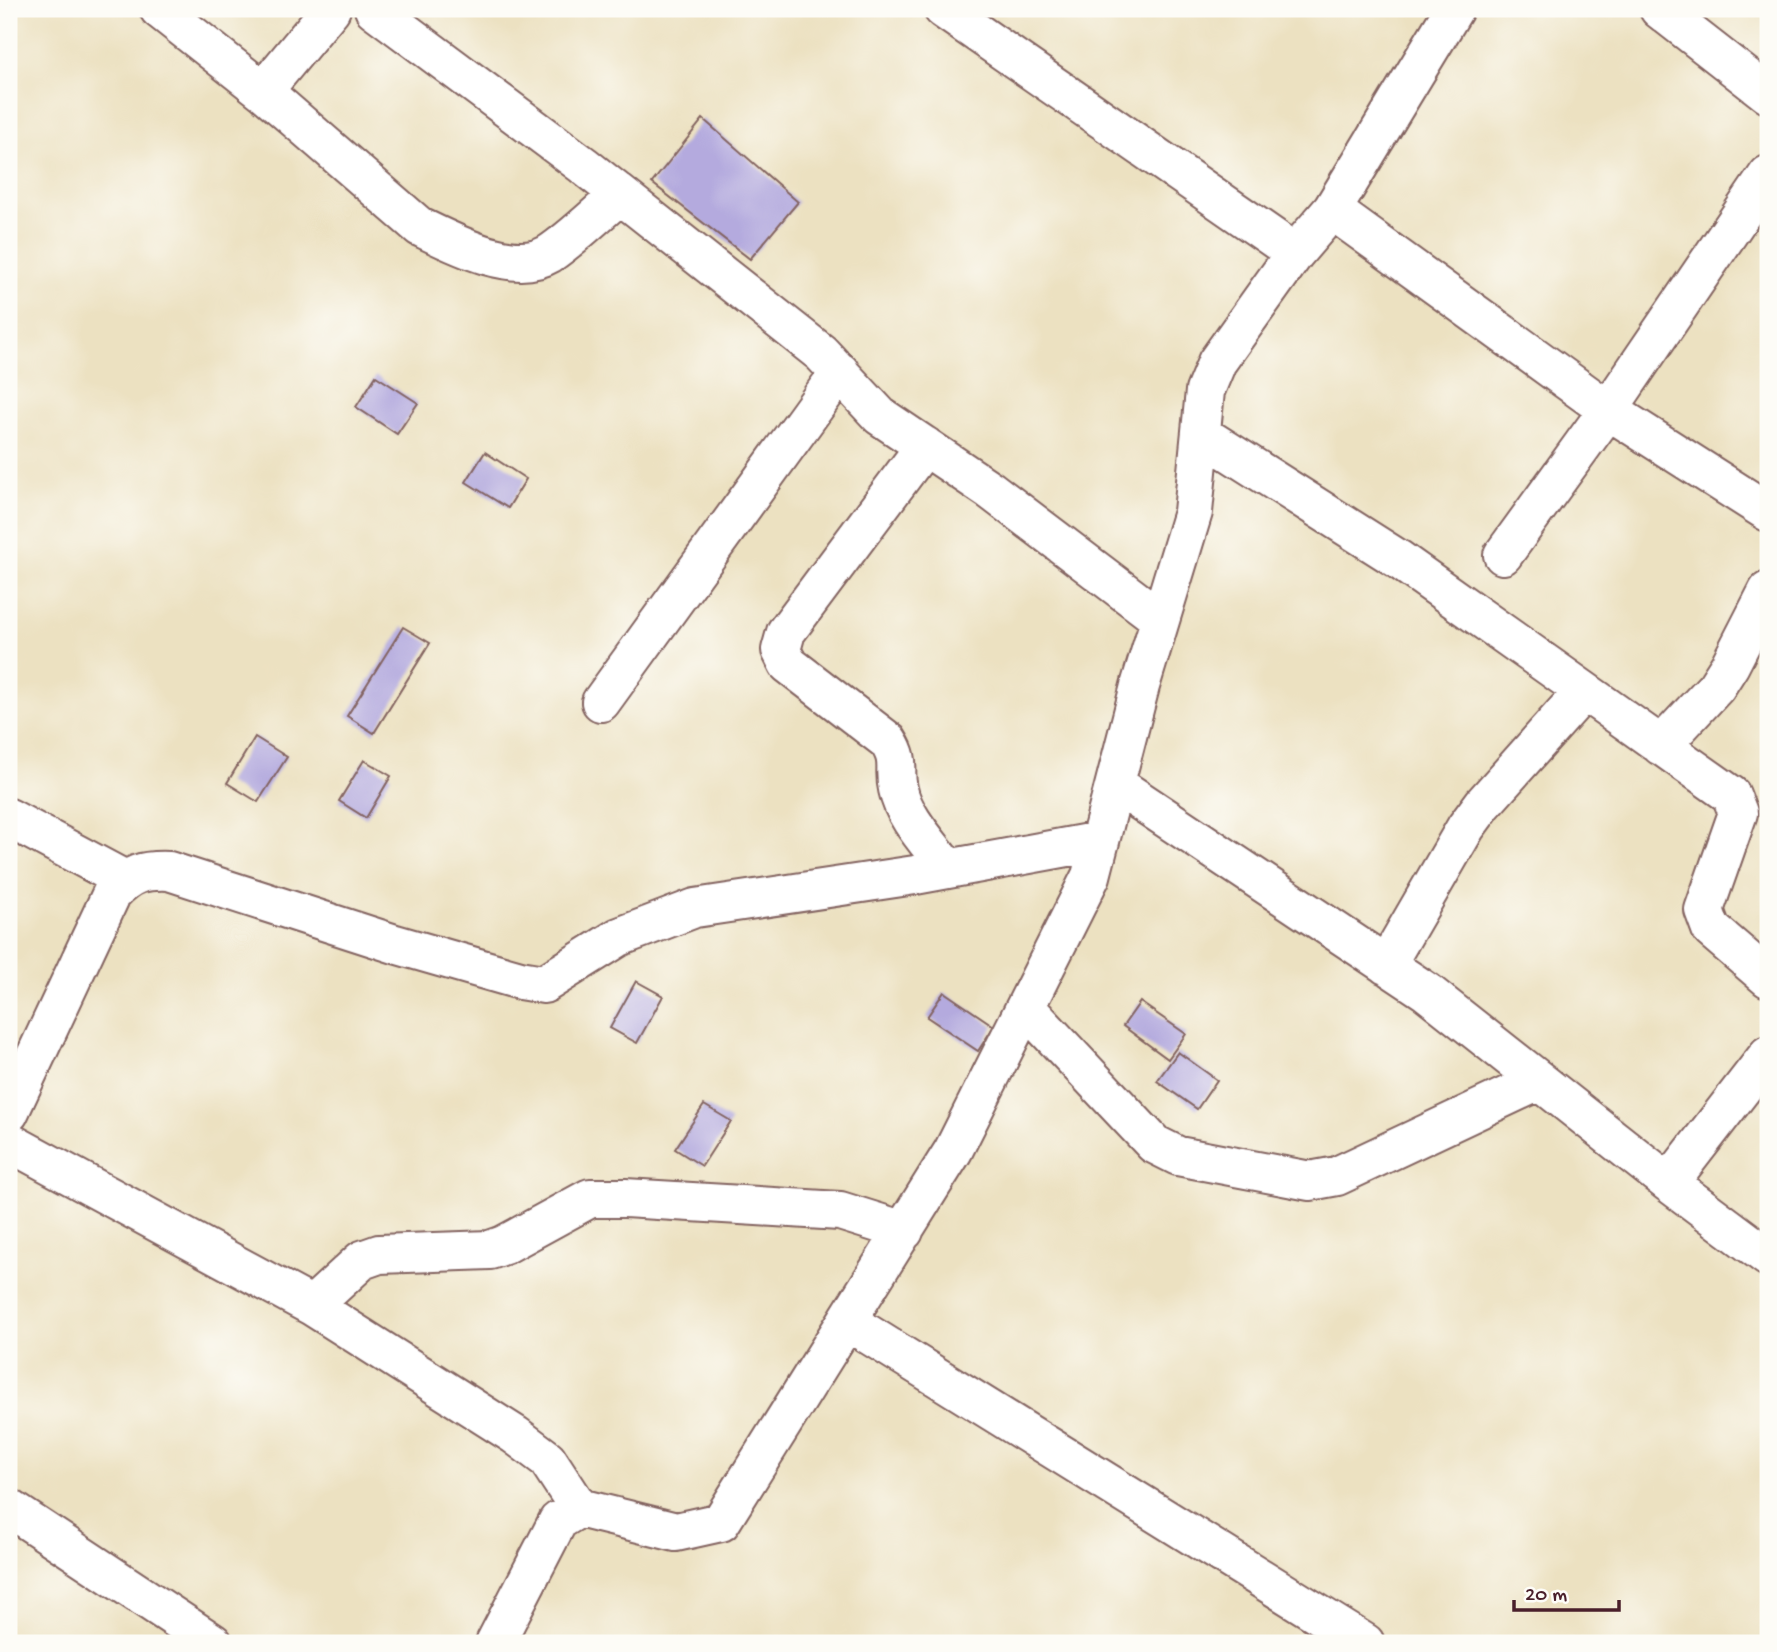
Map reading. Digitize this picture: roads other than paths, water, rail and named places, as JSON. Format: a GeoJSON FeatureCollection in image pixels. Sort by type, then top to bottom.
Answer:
{"type":"FeatureCollection","features":[{"type":"Feature","properties":{"kind":"street"},"geometry":{"type":"LineString","coordinates":[[159,9],[263,91],[420,227],[447,240],[502,259],[528,262],[548,254],[620,195]]}},
{"type":"Feature","properties":{"kind":"street"},"geometry":{"type":"LineString","coordinates":[[263,91],[331,9]]}},
{"type":"Feature","properties":{"kind":"street"},"geometry":{"type":"LineString","coordinates":[[374,9],[620,195],[821,352],[880,416],[990,490],[1160,619]]}},
{"type":"Feature","properties":{"kind":"street"},"geometry":{"type":"LineString","coordinates":[[943,9],[1295,253]]}},
{"type":"Feature","properties":{"kind":"street"},"geometry":{"type":"LineString","coordinates":[[9,1142],[312,1306],[536,1449],[547,1460],[579,1508],[677,1532],[721,1522],[953,1151],[1091,876],[1160,619],[1192,512],[1205,391],[1217,362],[1295,253],[1332,210],[1454,9]]}},
{"type":"Feature","properties":{"kind":"street"},"geometry":{"type":"LineString","coordinates":[[1659,9],[1768,94]]}},
{"type":"Feature","properties":{"kind":"street"},"geometry":{"type":"LineString","coordinates":[[1503,555],[1608,410],[1768,175]]}},
{"type":"Feature","properties":{"kind":"street"},"geometry":{"type":"LineString","coordinates":[[1332,210],[1608,410],[1768,512]]}},
{"type":"Feature","properties":{"kind":"street"},"geometry":{"type":"LineString","coordinates":[[601,702],[840,372]]}},
{"type":"Feature","properties":{"kind":"street"},"geometry":{"type":"LineString","coordinates":[[1201,434],[1398,559],[1731,795],[1738,813],[1704,910],[1711,929],[1768,978]]}},
{"type":"Feature","properties":{"kind":"street"},"geometry":{"type":"LineString","coordinates":[[925,446],[786,632],[781,650],[788,664],[888,741],[896,755],[897,789],[908,813],[948,869]]}},
{"type":"Feature","properties":{"kind":"street"},"geometry":{"type":"LineString","coordinates":[[1661,746],[1716,687],[1768,591]]}},
{"type":"Feature","properties":{"kind":"street"},"geometry":{"type":"LineString","coordinates":[[1386,965],[1466,827],[1483,804],[1584,691]]}},
{"type":"Feature","properties":{"kind":"street"},"geometry":{"type":"LineString","coordinates":[[1115,783],[1427,992],[1768,1258]]}},
{"type":"Feature","properties":{"kind":"street"},"geometry":{"type":"LineString","coordinates":[[9,818],[125,880]]}},
{"type":"Feature","properties":{"kind":"street"},"geometry":{"type":"LineString","coordinates":[[9,1113],[112,893],[125,880],[147,870],[169,871],[395,944],[520,981],[544,985],[619,937],[695,908],[948,869],[1101,842]]}},
{"type":"Feature","properties":{"kind":"street"},"geometry":{"type":"LineString","coordinates":[[1026,1008],[1154,1144],[1178,1156],[1310,1181],[1337,1176],[1539,1081]]}},
{"type":"Feature","properties":{"kind":"street"},"geometry":{"type":"LineString","coordinates":[[1670,1184],[1768,1055]]}},
{"type":"Feature","properties":{"kind":"street"},"geometry":{"type":"LineString","coordinates":[[312,1306],[362,1260],[379,1254],[490,1250],[590,1198],[840,1211],[904,1231]]}},
{"type":"Feature","properties":{"kind":"street"},"geometry":{"type":"LineString","coordinates":[[847,1321],[1365,1643]]}},
{"type":"Feature","properties":{"kind":"street"},"geometry":{"type":"LineString","coordinates":[[9,1508],[213,1643]]}},
{"type":"Feature","properties":{"kind":"street"},"geometry":{"type":"LineString","coordinates":[[495,1643],[558,1521],[579,1508]]}}]}
